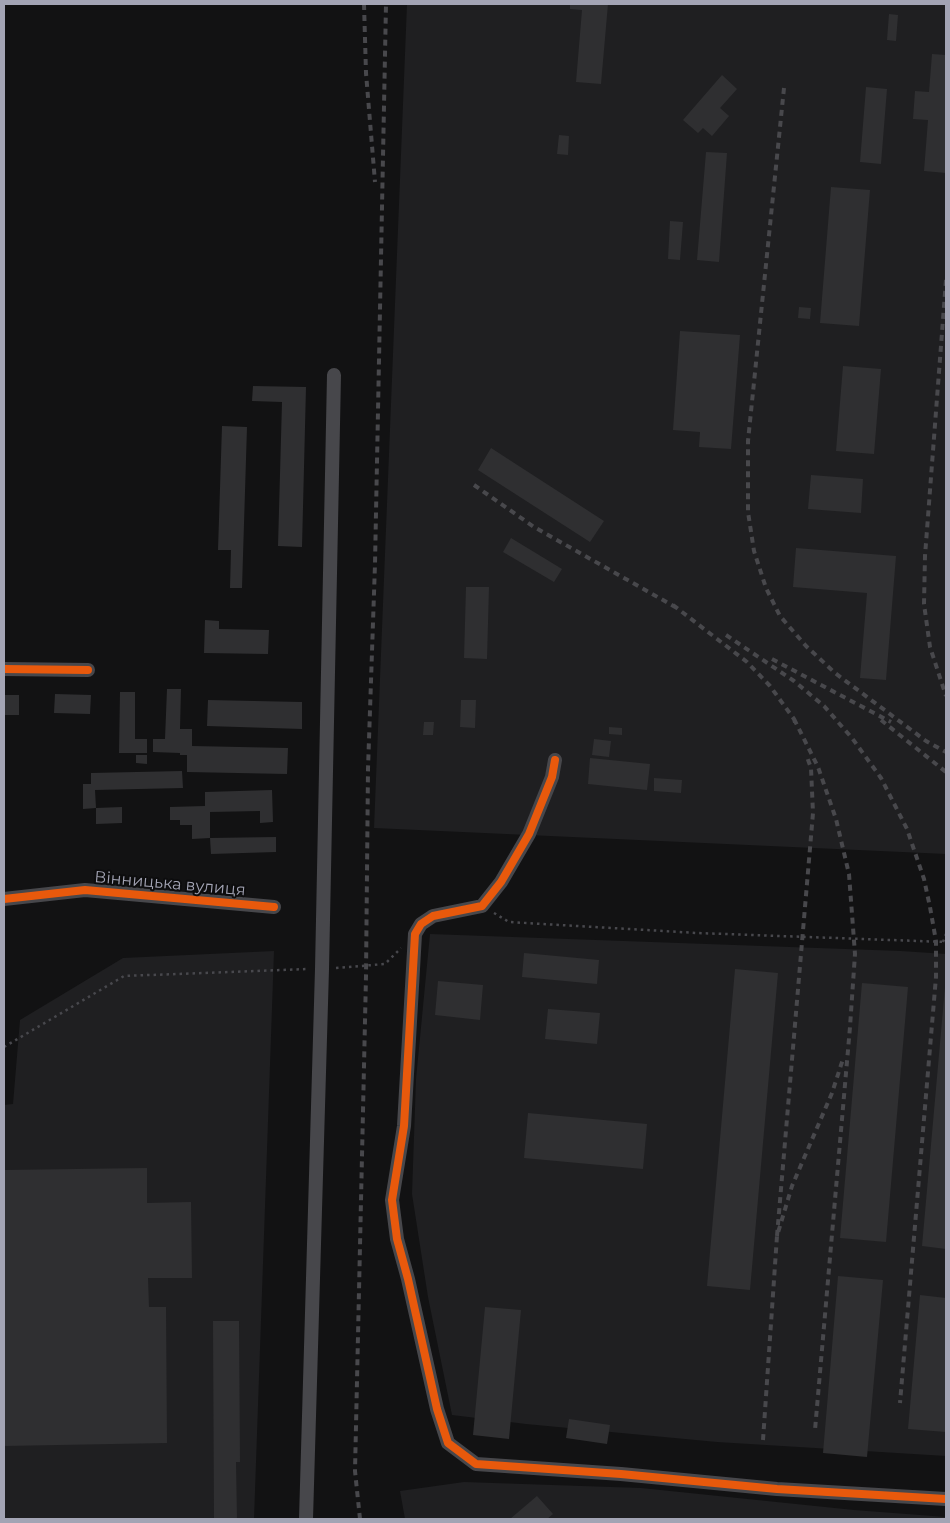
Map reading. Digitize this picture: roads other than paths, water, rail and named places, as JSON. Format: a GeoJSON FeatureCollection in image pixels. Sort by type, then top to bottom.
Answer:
{"type":"FeatureCollection","features":[{"type":"Feature","properties":{"kind":"street"},"geometry":{"type":"LineString","coordinates":[[306,1519],[322,969],[334,375]]}},
{"type":"Feature","properties":{"kind":"street"},"geometry":{"type":"LineString","coordinates":[[4,669],[88,670]]}},
{"type":"Feature","properties":{"kind":"street"},"geometry":{"type":"LineString","coordinates":[[555,760],[552,777],[528,834],[501,882],[482,906],[433,916],[421,924],[416,934],[404,1126],[392,1200],[397,1239],[408,1279],[437,1409],[448,1443],[476,1464],[621,1474],[777,1489],[946,1499]]}},
{"type":"Feature","properties":{"kind":"street","name":"Вінницька вулиця"},"geometry":{"type":"LineString","coordinates":[[4,899],[85,890],[274,907]]}},
{"type":"Feature","properties":{"kind":"railway"},"geometry":{"type":"LineString","coordinates":[[364,4],[366,73],[375,182]]}},
{"type":"Feature","properties":{"kind":"railway"},"geometry":{"type":"LineString","coordinates":[[360,1519],[355,1471],[366,976],[368,769],[375,564],[386,4]]}},
{"type":"Feature","properties":{"kind":"railway"},"geometry":{"type":"LineString","coordinates":[[784,88],[748,441],[748,512],[754,551],[766,588],[780,616],[806,646],[835,673],[926,741],[946,752]]}},
{"type":"Feature","properties":{"kind":"railway"},"geometry":{"type":"LineString","coordinates":[[946,280],[925,556],[924,604],[930,647],[946,696]]}},
{"type":"Feature","properties":{"kind":"railway"},"geometry":{"type":"LineString","coordinates":[[474,485],[534,527],[677,608]]}},
{"type":"Feature","properties":{"kind":"railway"},"geometry":{"type":"LineString","coordinates":[[673,605],[747,662],[770,686],[794,719],[796,726]]}},
{"type":"Feature","properties":{"kind":"railway"},"geometry":{"type":"LineString","coordinates":[[726,635],[794,681],[824,706],[852,738],[881,778],[907,829],[924,879],[936,941],[936,977],[900,1403]]}},
{"type":"Feature","properties":{"kind":"railway"},"geometry":{"type":"LineString","coordinates":[[772,659],[891,722]]}},
{"type":"Feature","properties":{"kind":"railway"},"geometry":{"type":"LineString","coordinates":[[794,719],[818,767],[836,819],[849,874],[855,954],[815,1430]]}},
{"type":"Feature","properties":{"kind":"railway"},"geometry":{"type":"LineString","coordinates":[[881,720],[946,772]]}},
{"type":"Feature","properties":{"kind":"railway"},"geometry":{"type":"LineString","coordinates":[[777,1236],[813,813],[811,768],[807,757]]}},
{"type":"Feature","properties":{"kind":"railway"},"geometry":{"type":"LineString","coordinates":[[763,1440],[777,1236],[792,1186],[832,1093],[843,1059]]}}]}
